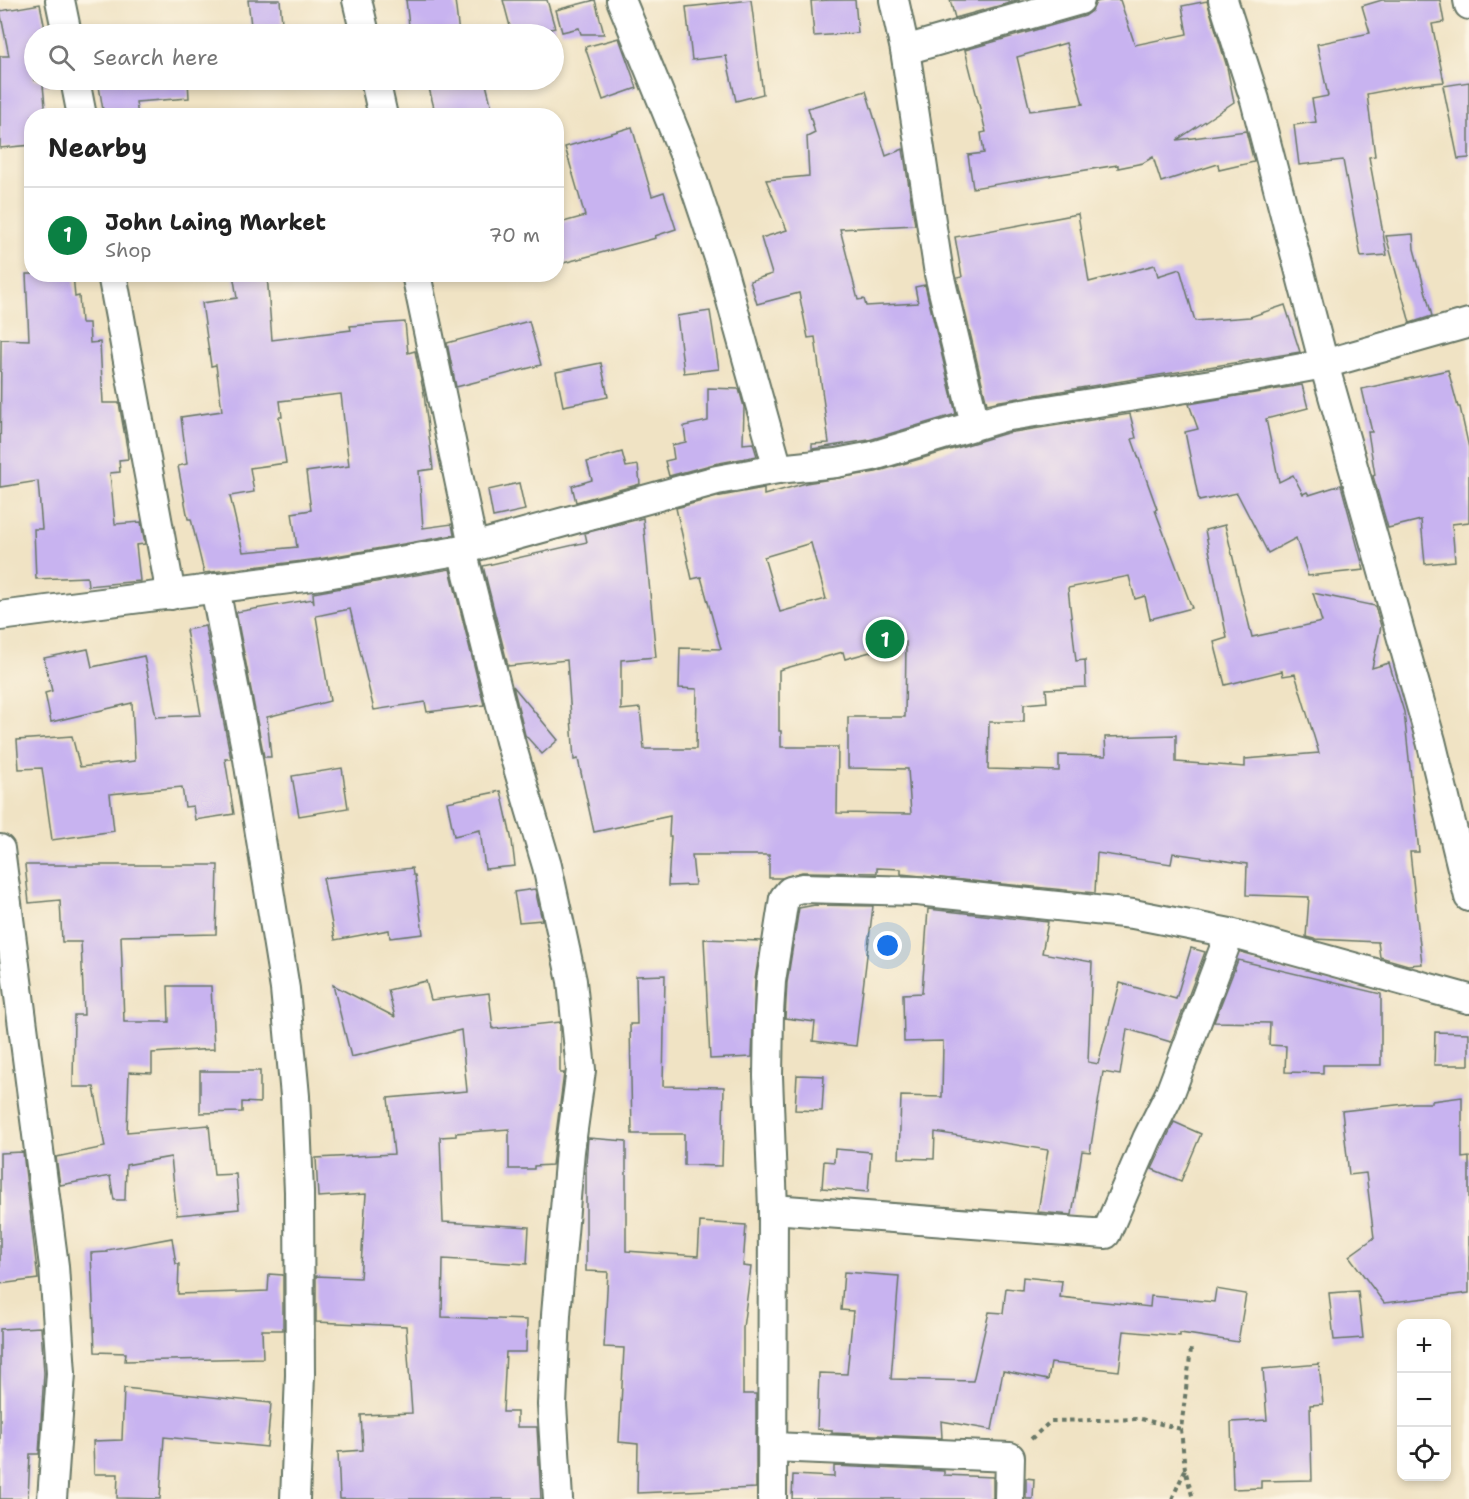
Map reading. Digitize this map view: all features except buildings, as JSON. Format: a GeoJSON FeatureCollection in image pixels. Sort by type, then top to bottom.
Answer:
{"type":"FeatureCollection","features":[{"type":"Feature","properties":{"kind":"street"},"geometry":{"type":"LineString","coordinates":[[60,0],[65,24]]}},
{"type":"Feature","properties":{"kind":"street"},"geometry":{"type":"LineString","coordinates":[[357,0],[363,24]]}},
{"type":"Feature","properties":{"kind":"street"},"geometry":{"type":"LineString","coordinates":[[621,0],[684,154],[717,250],[778,469]]}},
{"type":"Feature","properties":{"kind":"street"},"geometry":{"type":"LineString","coordinates":[[894,0],[905,50],[939,274],[975,424]]}},
{"type":"Feature","properties":{"kind":"street"},"geometry":{"type":"LineString","coordinates":[[905,50],[1080,0]]}},
{"type":"Feature","properties":{"kind":"street"},"geometry":{"type":"LineString","coordinates":[[1223,0],[1255,100],[1324,364],[1431,741],[1469,897]]}},
{"type":"Feature","properties":{"kind":"street"},"geometry":{"type":"LineString","coordinates":[[1468,0],[1469,5]]}},
{"type":"Feature","properties":{"kind":"street"},"geometry":{"type":"LineString","coordinates":[[77,90],[80,108]]}},
{"type":"Feature","properties":{"kind":"street"},"geometry":{"type":"LineString","coordinates":[[377,90],[380,108]]}},
{"type":"Feature","properties":{"kind":"street"},"geometry":{"type":"LineString","coordinates":[[113,282],[171,595]]}},
{"type":"Feature","properties":{"kind":"street"},"geometry":{"type":"LineString","coordinates":[[418,282],[468,548],[510,741],[547,866],[573,981],[581,1070],[570,1151],[555,1314],[552,1405],[558,1499]]}},
{"type":"Feature","properties":{"kind":"street"},"geometry":{"type":"LineString","coordinates":[[0,616],[321,575],[468,548],[717,480],[873,456],[1002,417],[1244,379],[1324,364],[1469,323]]}},
{"type":"Feature","properties":{"kind":"street"},"geometry":{"type":"LineString","coordinates":[[215,588],[248,759],[285,989],[295,1096],[299,1192],[300,1364],[295,1499]]}},
{"type":"Feature","properties":{"kind":"street"},"geometry":{"type":"LineString","coordinates":[[0,849],[54,1266],[61,1374],[52,1499]]}},
{"type":"Feature","properties":{"kind":"street"},"geometry":{"type":"LineString","coordinates":[[772,1499],[773,1209],[768,1076],[771,981],[784,898],[790,891],[802,888],[917,891],[1133,914],[1230,933],[1469,999]]}},
{"type":"Feature","properties":{"kind":"street"},"geometry":{"type":"LineString","coordinates":[[773,1209],[1106,1234],[1147,1139],[1170,1093],[1230,933]]}},
{"type":"Feature","properties":{"kind":"street"},"geometry":{"type":"LineString","coordinates":[[773,1447],[1010,1457],[1009,1499]]}},
{"type":"Feature","properties":{"kind":"path"},"geometry":{"type":"LineString","coordinates":[[1191,1350],[1181,1429],[1185,1469],[1193,1499]]}},
{"type":"Feature","properties":{"kind":"path"},"geometry":{"type":"LineString","coordinates":[[1010,1457],[1051,1421],[1141,1419],[1181,1429]]}},
{"type":"Feature","properties":{"kind":"path"},"geometry":{"type":"LineString","coordinates":[[1172,1499],[1185,1469]]}},
{"type":"Feature","properties":{"kind":"place","name":"John Laing Market"},"geometry":{"type":"Point","coordinates":[885,639]}}]}
